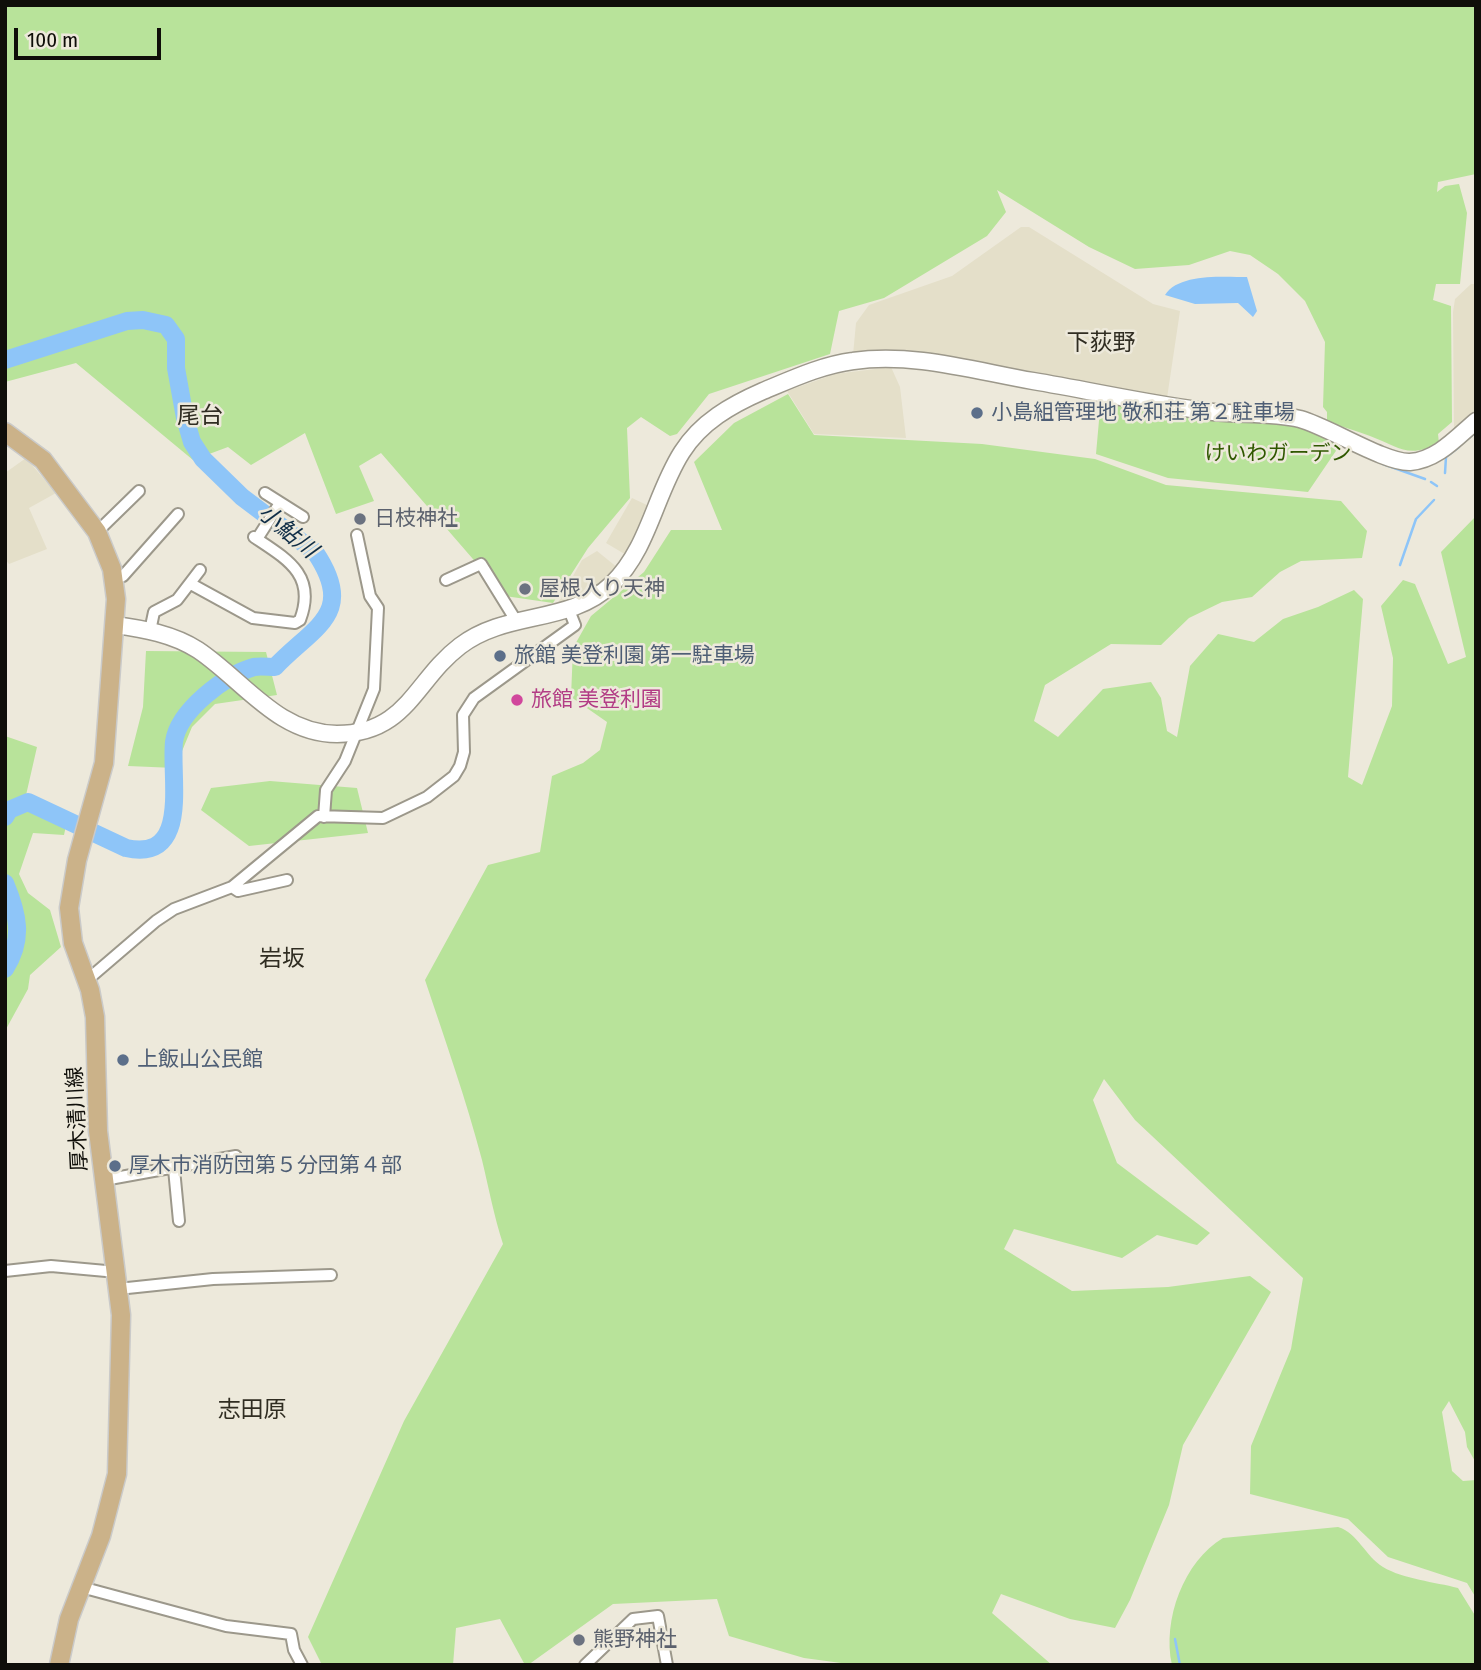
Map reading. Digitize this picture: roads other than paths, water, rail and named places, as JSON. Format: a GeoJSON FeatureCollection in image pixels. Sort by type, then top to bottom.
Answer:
{"type":"FeatureCollection","features":[{"type":"Feature","properties":{"kind":"main road"},"geometry":{"type":"LineString","coordinates":[[5,432],[43,460],[97,532]]}},
{"type":"Feature","properties":{"kind":"main road","name":"厚木清川線"},"geometry":{"type":"LineString","coordinates":[[59,1665],[69,1619],[101,1536],[117,1474],[121,1346],[118,1281],[98,1131],[96,1027],[86,981],[71,934],[69,908],[79,849],[104,763],[116,625],[113,574],[97,532]]}},
{"type":"Feature","properties":{"kind":"street"},"geometry":{"type":"LineString","coordinates":[[116,625],[150,631],[187,644],[261,702],[301,728],[320,733],[357,732],[398,715],[441,664],[463,644],[488,629],[515,620],[569,610],[604,590],[622,573],[639,547],[681,453],[711,420],[755,395],[800,376],[849,361],[910,359],[1169,405],[1299,419],[1401,461],[1423,460],[1436,454],[1476,421]]}},
{"type":"Feature","properties":{"kind":"street"},"geometry":{"type":"LineString","coordinates":[[97,532],[139,491]]}},
{"type":"Feature","properties":{"kind":"street"},"geometry":{"type":"LineString","coordinates":[[265,493],[303,517]]}},
{"type":"Feature","properties":{"kind":"street"},"geometry":{"type":"LineString","coordinates":[[191,584],[253,618],[295,623],[300,620],[305,607],[305,587],[300,574],[290,562],[256,537],[279,504]]}},
{"type":"Feature","properties":{"kind":"street"},"geometry":{"type":"LineString","coordinates":[[113,574],[123,576],[178,514]]}},
{"type":"Feature","properties":{"kind":"street"},"geometry":{"type":"LineString","coordinates":[[324,817],[326,790],[345,761],[374,689],[378,608],[370,596],[357,535]]}},
{"type":"Feature","properties":{"kind":"street"},"geometry":{"type":"LineString","coordinates":[[446,580],[481,564],[515,620]]}},
{"type":"Feature","properties":{"kind":"street"},"geometry":{"type":"LineString","coordinates":[[142,616],[177,600],[200,570]]}},
{"type":"Feature","properties":{"kind":"street"},"geometry":{"type":"LineString","coordinates":[[86,981],[137,934],[167,913],[232,887],[264,864],[318,816],[383,818],[427,797],[450,780],[460,766],[464,752],[462,725],[466,708],[499,678],[575,625],[569,610]]}},
{"type":"Feature","properties":{"kind":"street"},"geometry":{"type":"LineString","coordinates":[[150,631],[154,612]]}},
{"type":"Feature","properties":{"kind":"street"},"geometry":{"type":"LineString","coordinates":[[232,887],[238,891],[287,880]]}},
{"type":"Feature","properties":{"kind":"street"},"geometry":{"type":"LineString","coordinates":[[104,1180],[236,1156]]}},
{"type":"Feature","properties":{"kind":"street"},"geometry":{"type":"LineString","coordinates":[[174,1169],[179,1221]]}},
{"type":"Feature","properties":{"kind":"street"},"geometry":{"type":"LineString","coordinates":[[5,1271],[51,1266],[118,1281],[331,1275]]}},
{"type":"Feature","properties":{"kind":"street"},"geometry":{"type":"LineString","coordinates":[[81,1587],[226,1626],[291,1634],[294,1650],[302,1665]]}},
{"type":"Feature","properties":{"kind":"street"},"geometry":{"type":"LineString","coordinates":[[585,1665],[633,1619],[658,1616],[667,1665]]}},
{"type":"Feature","properties":{"kind":"water"},"geometry":{"type":"Polygon","coordinates":[[[1247,277],[1257,311],[1253,317],[1238,303],[1195,304],[1165,295],[1180,283],[1191,280],[1247,277]]]}},
{"type":"Feature","properties":{"kind":"waterway","name":"小鮎川"},"geometry":{"type":"LineString","coordinates":[[5,360],[127,321],[143,320],[166,325],[176,339],[176,368],[192,442],[203,459],[242,497],[315,552],[327,573],[332,590],[331,605],[325,617],[316,629],[275,667],[254,667],[242,671],[217,686],[184,718],[174,742],[173,814],[169,830],[160,843],[147,849],[126,848],[28,802],[9,810],[5,817]]}},
{"type":"Feature","properties":{"kind":"waterway"},"geometry":{"type":"LineString","coordinates":[[1464,442],[1476,432]]}},
{"type":"Feature","properties":{"kind":"waterway"},"geometry":{"type":"LineString","coordinates":[[1445,473],[1446,457],[1459,447]]}},
{"type":"Feature","properties":{"kind":"waterway"},"geometry":{"type":"LineString","coordinates":[[1383,464],[1425,479]]}},
{"type":"Feature","properties":{"kind":"waterway"},"geometry":{"type":"LineString","coordinates":[[1431,482],[1437,486]]}},
{"type":"Feature","properties":{"kind":"waterway"},"geometry":{"type":"LineString","coordinates":[[1400,565],[1416,519],[1434,500]]}},
{"type":"Feature","properties":{"kind":"waterway","name":"小鮎川"},"geometry":{"type":"LineString","coordinates":[[5,883],[17,926],[15,947],[5,969]]}},
{"type":"Feature","properties":{"kind":"waterway"},"geometry":{"type":"LineString","coordinates":[[1175,1639],[1180,1665]]}},
{"type":"Feature","properties":{"kind":"place","name":"小島組管理地 敬和荘 第２駐車場"},"geometry":{"type":"Point","coordinates":[977,413]}},
{"type":"Feature","properties":{"kind":"place","name":"日枝神社"},"geometry":{"type":"Point","coordinates":[360,519]}},
{"type":"Feature","properties":{"kind":"place","name":"屋根入り天神"},"geometry":{"type":"Point","coordinates":[525,589]}},
{"type":"Feature","properties":{"kind":"place","name":"旅館 美登利園 第一駐車場"},"geometry":{"type":"Point","coordinates":[500,656]}},
{"type":"Feature","properties":{"kind":"place","name":"旅館 美登利園"},"geometry":{"type":"Point","coordinates":[517,700]}},
{"type":"Feature","properties":{"kind":"place","name":"上飯山公民館"},"geometry":{"type":"Point","coordinates":[123,1060]}},
{"type":"Feature","properties":{"kind":"place","name":"厚木市消防団第５分団第４部"},"geometry":{"type":"Point","coordinates":[115,1166]}},
{"type":"Feature","properties":{"kind":"place","name":"熊野神社"},"geometry":{"type":"Point","coordinates":[579,1640]}},
{"type":"Feature","properties":{"kind":"district","name":"下荻野"},"geometry":{"type":"Point","coordinates":[1101,344]}},
{"type":"Feature","properties":{"kind":"district","name":"尾台"},"geometry":{"type":"Point","coordinates":[200,417]}},
{"type":"Feature","properties":{"kind":"district","name":"岩坂"},"geometry":{"type":"Point","coordinates":[282,960]}},
{"type":"Feature","properties":{"kind":"district","name":"志田原"},"geometry":{"type":"Point","coordinates":[252,1411]}},
{"type":"Feature","properties":{"kind":"park label","name":"けいわガーデン"},"geometry":{"type":"Point","coordinates":[1278,454]}}]}
